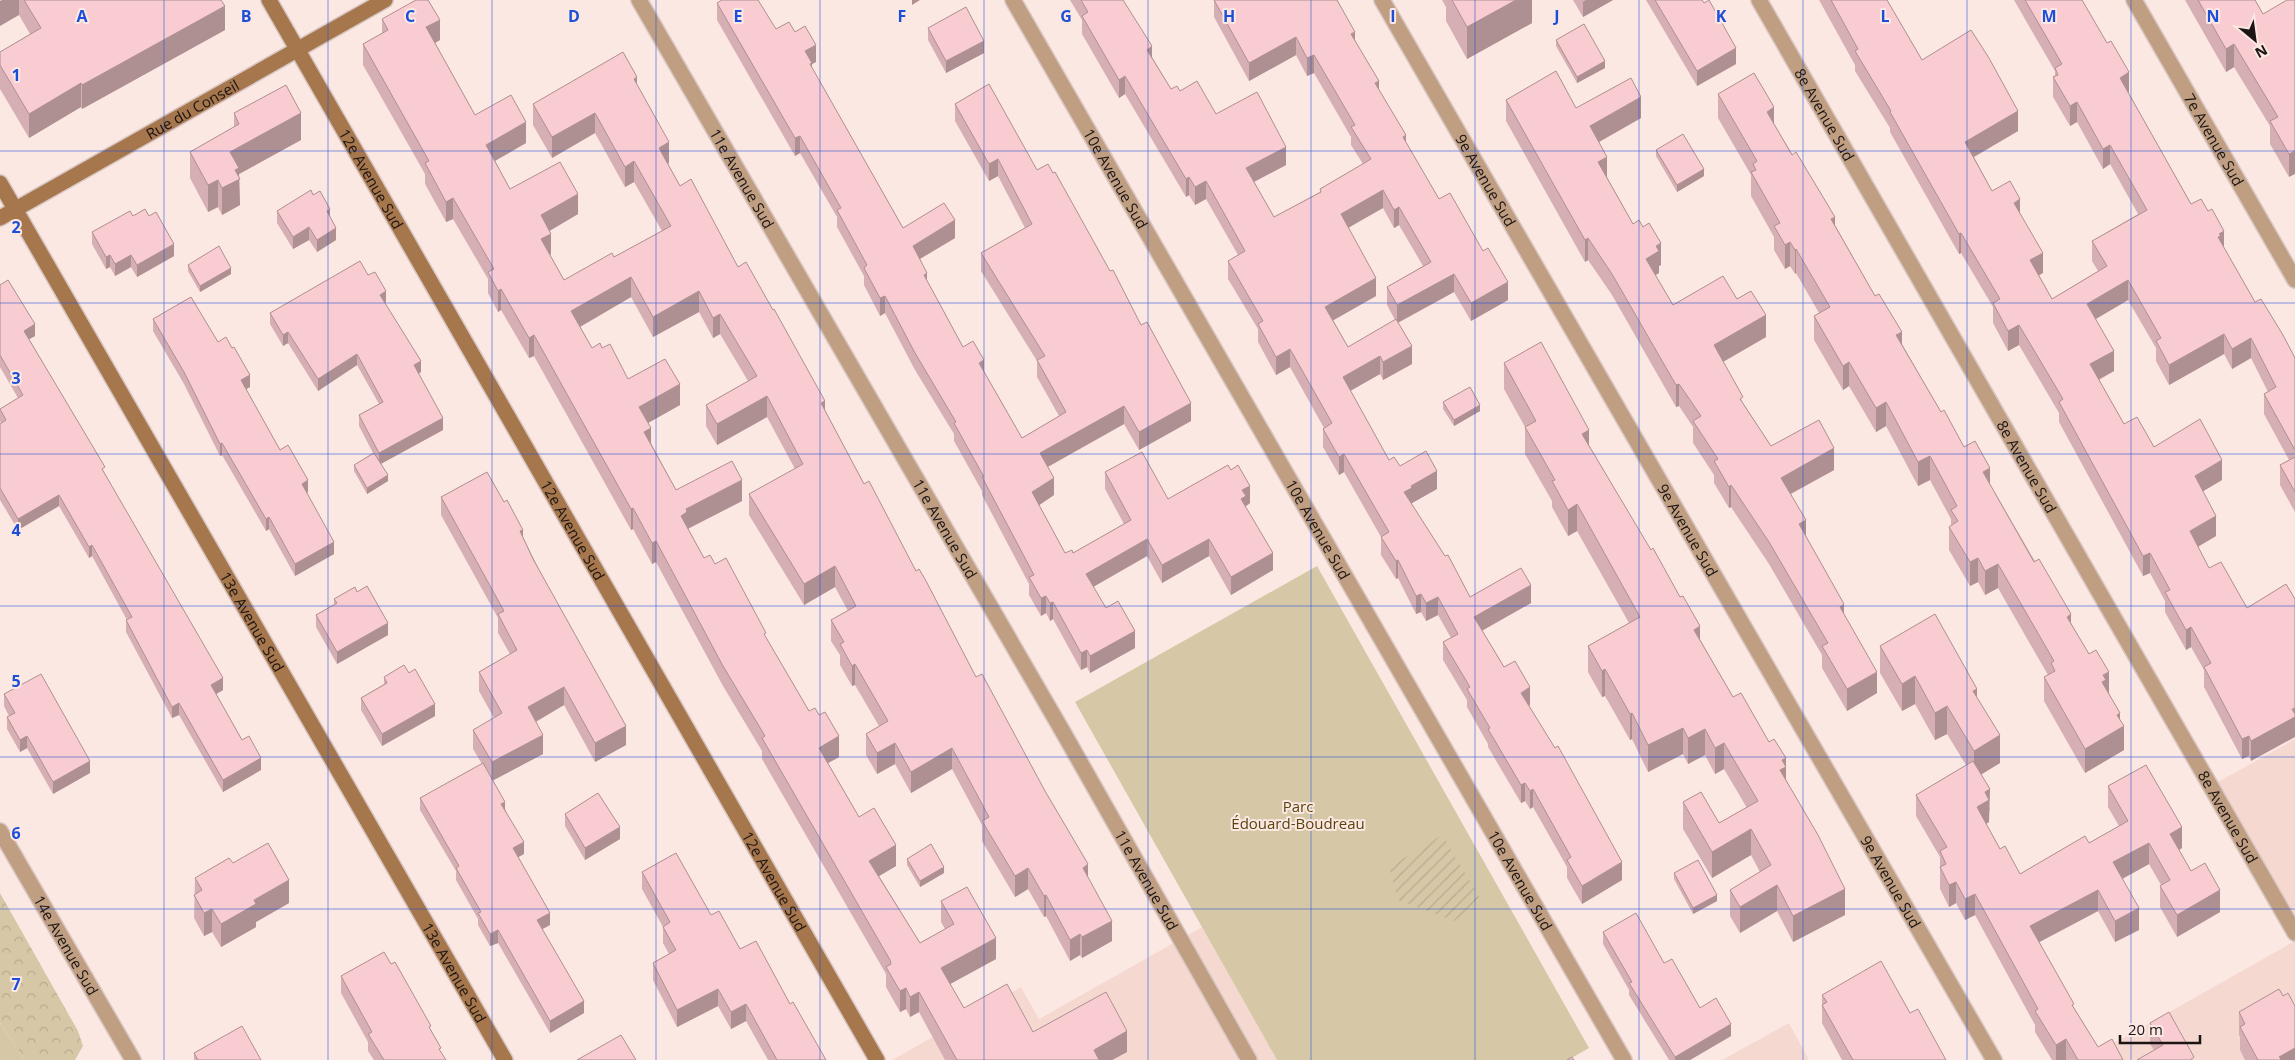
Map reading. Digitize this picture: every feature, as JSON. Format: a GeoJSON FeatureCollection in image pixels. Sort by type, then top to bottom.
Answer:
{"type":"FeatureCollection","features":[{"type":"Feature","properties":{"kind":"main road","name":"12e Avenue Sud"},"geometry":{"type":"LineString","coordinates":[[269,0],[877,1060]]}},
{"type":"Feature","properties":{"kind":"main road","name":"Rue du Conseil"},"geometry":{"type":"LineString","coordinates":[[0,218],[385,0]]}},
{"type":"Feature","properties":{"kind":"main road","name":"13e Avenue Sud"},"geometry":{"type":"LineString","coordinates":[[0,182],[505,1060]]}},
{"type":"Feature","properties":{"kind":"street","name":"11e Avenue Sud"},"geometry":{"type":"LineString","coordinates":[[639,0],[1058,724],[1249,1060]]}},
{"type":"Feature","properties":{"kind":"street","name":"10e Avenue Sud"},"geometry":{"type":"LineString","coordinates":[[1013,0],[1624,1060]]}},
{"type":"Feature","properties":{"kind":"street","name":"9e Avenue Sud"},"geometry":{"type":"LineString","coordinates":[[1382,0],[1994,1060]]}},
{"type":"Feature","properties":{"kind":"street","name":"8e Avenue Sud"},"geometry":{"type":"LineString","coordinates":[[1759,0],[2295,933]]}},
{"type":"Feature","properties":{"kind":"street","name":"7e Avenue Sud"},"geometry":{"type":"LineString","coordinates":[[2134,0],[2295,280]]}},
{"type":"Feature","properties":{"kind":"street","name":"14e Avenue Sud"},"geometry":{"type":"LineString","coordinates":[[0,831],[133,1060]]}},
{"type":"Feature","properties":{"kind":"shaded area"},"geometry":{"type":"Polygon","coordinates":[[[2295,739],[2295,933],[2211,786],[2295,739]]]}},
{"type":"Feature","properties":{"kind":"shaded area"},"geometry":{"type":"Polygon","coordinates":[[[1202,927],[1277,1060],[892,1060],[1021,987],[1039,1019],[1202,927]]]}},
{"type":"Feature","properties":{"kind":"shaded area"},"geometry":{"type":"Polygon","coordinates":[[[2295,941],[2295,1060],[2084,1060],[2295,941]]]}},
{"type":"Feature","properties":{"kind":"shaded area"},"geometry":{"type":"Polygon","coordinates":[[[1789,1023],[1809,1060],[1722,1060],[1789,1023]]]}},
{"type":"Feature","properties":{"kind":"green space","name":"Parc Édouard-Boudreau"},"geometry":{"type":"Polygon","coordinates":[[[1317,566],[1589,1048],[1568,1060],[1277,1060],[1075,702],[1317,566]]]}},
{"type":"Feature","properties":{"kind":"green space"},"geometry":{"type":"Polygon","coordinates":[[[1442,835],[1483,903],[1454,921],[1398,900],[1389,867],[1442,835]]]}},
{"type":"Feature","properties":{"kind":"green space"},"geometry":{"type":"Polygon","coordinates":[[[0,893],[78,1031],[83,1046],[75,1060],[25,1060],[0,1023],[0,893]]]}},
{"type":"Feature","properties":{"kind":"green space"},"geometry":{"type":"Polygon","coordinates":[[[0,1023],[25,1060],[0,1060],[0,1023]]]}},
{"type":"Feature","properties":{"kind":"building"},"geometry":{"type":"Polygon","coordinates":[[[24,0],[221,0],[225,6],[82,85],[81,83],[29,114],[0,65],[0,52],[41,28],[24,0]]]}},
{"type":"Feature","properties":{"kind":"building"},"geometry":{"type":"Polygon","coordinates":[[[416,0],[428,0],[440,20],[426,27],[475,115],[511,95],[526,122],[486,145],[510,189],[560,162],[578,194],[541,215],[551,234],[541,239],[564,280],[612,253],[614,257],[671,226],[634,161],[625,167],[595,113],[552,137],[533,104],[623,52],[637,77],[634,79],[669,142],[659,148],[680,186],[691,179],[738,267],[746,262],[774,309],[825,401],[821,403],[864,484],[869,481],[916,571],[919,569],[925,579],[976,677],[982,674],[1045,791],[1088,864],[1083,868],[1112,921],[1082,937],[1080,934],[1070,940],[1046,895],[1044,896],[1028,868],[1015,876],[982,821],[989,817],[952,748],[911,772],[895,743],[877,753],[866,734],[888,721],[855,664],[852,666],[840,644],[844,642],[831,620],[856,606],[835,566],[804,584],[749,494],[803,464],[767,396],[717,424],[706,405],[757,376],[720,314],[713,318],[699,291],[653,317],[631,277],[571,311],[592,348],[600,343],[602,348],[610,344],[628,379],[665,359],[680,384],[639,407],[651,428],[644,432],[676,490],[732,461],[742,480],[686,509],[687,512],[681,516],[704,558],[710,555],[715,564],[726,558],[766,633],[764,634],[809,711],[815,708],[819,715],[825,712],[839,736],[819,748],[859,817],[874,808],[896,845],[869,861],[920,943],[954,924],[941,901],[967,887],[996,938],[941,968],[964,1008],[1007,984],[1033,1032],[1106,992],[1127,1031],[1094,1050],[1099,1060],[957,1060],[919,992],[910,997],[906,988],[900,991],[886,967],[891,964],[890,960],[762,738],[765,736],[723,666],[656,541],[652,543],[633,508],[631,509],[534,335],[529,338],[501,289],[498,291],[488,272],[494,269],[453,198],[446,202],[425,163],[429,161],[363,44],[388,30],[382,19],[416,0]]]}},
{"type":"Feature","properties":{"kind":"building"},"geometry":{"type":"Polygon","coordinates":[[[722,0],[758,0],[776,29],[789,22],[795,32],[805,26],[816,45],[805,51],[812,63],[810,64],[903,228],[944,203],[955,220],[913,246],[927,273],[924,275],[963,347],[973,341],[984,360],[979,363],[1022,438],[1066,412],[1037,360],[1045,356],[981,253],[1032,224],[998,159],[989,164],[955,104],[989,84],[1037,170],[1048,164],[1053,173],[1055,172],[1110,271],[1113,270],[1141,325],[1147,322],[1191,403],[1139,432],[1124,406],[1040,453],[1054,478],[1032,492],[1065,553],[1072,550],[1073,553],[1131,520],[1105,472],[1142,452],[1168,499],[1228,465],[1231,470],[1238,465],[1250,486],[1242,490],[1246,496],[1241,499],[1273,553],[1231,577],[1209,539],[1162,565],[1147,539],[1086,574],[1106,608],[1118,601],[1135,631],[1090,656],[1087,650],[1081,653],[1053,602],[1050,603],[1046,596],[1041,598],[1029,577],[1034,575],[954,423],[956,422],[915,353],[885,296],[880,298],[864,268],[867,265],[837,210],[841,208],[800,136],[795,138],[717,3],[722,0]]]}},
{"type":"Feature","properties":{"kind":"building"},"geometry":{"type":"Polygon","coordinates":[[[1081,0],[1123,0],[1152,46],[1147,50],[1171,89],[1177,86],[1180,91],[1197,81],[1216,114],[1257,92],[1286,147],[1246,168],[1274,217],[1321,192],[1320,189],[1371,159],[1351,127],[1355,125],[1314,55],[1307,58],[1296,37],[1249,63],[1214,0],[1337,0],[1355,32],[1351,34],[1379,81],[1375,83],[1406,135],[1403,137],[1439,199],[1450,193],[1483,251],[1488,248],[1508,282],[1471,303],[1454,274],[1397,305],[1387,287],[1431,262],[1399,207],[1394,210],[1383,190],[1341,214],[1376,278],[1325,307],[1348,347],[1396,319],[1412,346],[1383,362],[1380,356],[1343,377],[1389,460],[1394,457],[1400,466],[1426,451],[1437,471],[1404,492],[1445,556],[1448,555],[1470,597],[1521,568],[1531,585],[1474,617],[1504,667],[1515,661],[1530,687],[1521,693],[1555,748],[1558,746],[1622,862],[1582,886],[1567,860],[1571,857],[1533,789],[1530,791],[1525,783],[1521,785],[1467,689],[1470,687],[1443,642],[1458,634],[1438,597],[1426,603],[1421,594],[1416,596],[1398,560],[1396,561],[1381,537],[1389,532],[1344,454],[1339,457],[1323,429],[1332,423],[1290,349],[1276,357],[1258,324],[1263,321],[1228,261],[1245,251],[1206,181],[1195,187],[1189,177],[1186,179],[1125,76],[1119,80],[1082,16],[1088,12],[1081,0]]]}},
{"type":"Feature","properties":{"kind":"building"},"geometry":{"type":"Polygon","coordinates":[[[1452,0],[1516,0],[1467,27],[1452,0]]]}},
{"type":"Feature","properties":{"kind":"building"},"geometry":{"type":"Polygon","coordinates":[[[1655,0],[1702,0],[1704,3],[1709,0],[1736,48],[1697,71],[1655,0]]]}},
{"type":"Feature","properties":{"kind":"building"},"geometry":{"type":"Polygon","coordinates":[[[1831,0],[1887,0],[1922,60],[1971,30],[1989,58],[2018,111],[1965,142],[1992,191],[2010,181],[2020,199],[2014,203],[2043,253],[2030,260],[2052,299],[2107,266],[2092,241],[2147,210],[2110,145],[2103,149],[2077,102],[2070,106],[2053,77],[2058,75],[2055,68],[2062,64],[2025,0],[2082,0],[2107,43],[2111,41],[2129,72],[2120,78],[2191,204],[2201,199],[2208,211],[2212,209],[2224,231],[2218,237],[2255,302],[2261,299],[2295,358],[2295,450],[2264,394],[2276,387],[2251,338],[2232,349],[2224,334],[2169,365],[2156,341],[2161,338],[2128,280],[2087,304],[2114,351],[2090,364],[2124,424],[2137,417],[2154,447],[2200,419],[2222,460],[2195,476],[2216,516],[2190,531],[2209,568],[2221,562],[2247,608],[2286,584],[2295,599],[2295,708],[2292,709],[2295,717],[2251,741],[2249,736],[2242,739],[2204,667],[2211,663],[2191,627],[2186,630],[2165,592],[2170,590],[2150,553],[2143,556],[2059,402],[2063,399],[2019,325],[2008,331],[1993,303],[2000,299],[1961,233],[1959,234],[1891,111],[1855,51],[1858,49],[1831,0]]]}},
{"type":"Feature","properties":{"kind":"building"},"geometry":{"type":"Polygon","coordinates":[[[2198,0],[2255,0],[2263,14],[2287,0],[2295,0],[2295,151],[2289,154],[2270,121],[2278,117],[2234,44],[2226,49],[2198,0]]]}},
{"type":"Feature","properties":{"kind":"building"},"geometry":{"type":"Polygon","coordinates":[[[966,7],[984,41],[946,61],[928,28],[966,7]]]}},
{"type":"Feature","properties":{"kind":"building"},"geometry":{"type":"Polygon","coordinates":[[[1584,24],[1605,61],[1577,77],[1556,40],[1584,24]]]}},
{"type":"Feature","properties":{"kind":"building"},"geometry":{"type":"Polygon","coordinates":[[[1556,71],[1576,108],[1631,78],[1641,97],[1590,126],[1607,157],[1598,162],[1633,224],[1639,220],[1643,227],[1649,223],[1661,243],[1656,246],[1659,251],[1646,259],[1673,305],[1723,276],[1737,299],[1751,291],[1766,315],[1714,345],[1743,397],[1740,399],[1771,446],[1819,420],[1834,448],[1781,478],[1806,520],[1799,524],[1844,604],[1840,607],[1877,672],[1847,689],[1822,646],[1828,643],[1769,542],[1731,485],[1729,487],[1714,461],[1718,459],[1693,421],[1701,416],[1679,384],[1676,385],[1612,274],[1588,238],[1585,240],[1506,100],[1556,71]]]}},
{"type":"Feature","properties":{"kind":"building"},"geometry":{"type":"Polygon","coordinates":[[[1754,73],[1774,107],[1767,112],[1792,155],[1796,152],[1835,217],[1831,219],[1875,296],[1879,294],[1902,332],[1896,335],[1941,412],[1944,410],[1964,447],[1975,441],[1990,468],[1983,472],[2034,562],[2039,559],[2071,614],[2067,617],[2089,654],[2096,650],[2109,672],[2103,675],[2106,680],[2102,682],[2120,713],[2117,715],[2124,726],[2085,749],[2044,677],[2055,671],[2051,663],[2054,661],[1998,564],[1985,571],[1978,558],[1970,562],[1949,527],[1958,521],[1951,510],[1957,506],[1930,456],[1918,462],[1886,402],[1876,408],[1849,362],[1843,366],[1814,316],[1830,307],[1796,249],[1790,242],[1785,245],[1774,226],[1780,223],[1751,172],[1756,170],[1753,164],[1757,161],[1718,94],[1754,73]]]}},
{"type":"Feature","properties":{"kind":"building"},"geometry":{"type":"Polygon","coordinates":[[[286,85],[301,113],[230,152],[239,168],[235,170],[240,179],[222,188],[218,180],[208,185],[190,152],[239,124],[234,113],[286,85]]]}},
{"type":"Feature","properties":{"kind":"building"},"geometry":{"type":"Polygon","coordinates":[[[1683,134],[1704,169],[1677,185],[1656,150],[1683,134]]]}},
{"type":"Feature","properties":{"kind":"building"},"geometry":{"type":"Polygon","coordinates":[[[311,190],[313,195],[320,191],[330,209],[327,211],[336,228],[317,240],[309,227],[293,237],[277,211],[311,190]]]}},
{"type":"Feature","properties":{"kind":"building"},"geometry":{"type":"Polygon","coordinates":[[[145,209],[149,216],[156,212],[174,244],[137,265],[131,255],[115,264],[110,255],[106,257],[92,232],[130,211],[133,216],[145,209]]]}},
{"type":"Feature","properties":{"kind":"building"},"geometry":{"type":"Polygon","coordinates":[[[219,246],[231,268],[200,286],[188,265],[219,246]]]}},
{"type":"Feature","properties":{"kind":"building"},"geometry":{"type":"Polygon","coordinates":[[[360,261],[368,275],[375,272],[386,291],[380,295],[421,361],[414,365],[443,418],[379,453],[359,415],[383,402],[357,354],[318,379],[288,332],[283,335],[270,313],[360,261]]]}},
{"type":"Feature","properties":{"kind":"building"},"geometry":{"type":"Polygon","coordinates":[[[8,280],[35,324],[24,331],[105,467],[102,469],[223,678],[211,685],[242,740],[249,736],[261,758],[223,780],[179,703],[172,707],[126,620],[132,617],[92,545],[89,547],[59,495],[18,519],[0,488],[0,424],[6,420],[0,409],[23,395],[0,355],[0,285],[8,280]]]}},
{"type":"Feature","properties":{"kind":"building"},"geometry":{"type":"Polygon","coordinates":[[[191,297],[218,342],[226,337],[232,348],[234,347],[250,375],[241,380],[280,450],[288,445],[308,480],[302,484],[334,542],[295,564],[269,517],[266,519],[222,443],[220,444],[184,372],[153,319],[191,297]]]}},
{"type":"Feature","properties":{"kind":"building"},"geometry":{"type":"Polygon","coordinates":[[[1541,342],[1589,430],[1582,434],[1651,550],[1653,548],[1680,597],[1683,596],[1700,626],[1694,630],[1733,697],[1741,693],[1769,742],[1774,739],[1786,758],[1782,760],[1786,767],[1780,770],[1818,835],[1845,889],[1793,916],[1777,885],[1740,907],[1730,890],[1771,865],[1751,829],[1712,852],[1683,802],[1701,792],[1719,823],[1758,801],[1724,743],[1715,748],[1705,729],[1688,738],[1683,728],[1648,745],[1632,713],[1630,714],[1605,669],[1602,671],[1588,646],[1640,617],[1577,504],[1568,510],[1552,481],[1555,480],[1525,427],[1536,421],[1504,363],[1541,342]]]}},
{"type":"Feature","properties":{"kind":"building"},"geometry":{"type":"Polygon","coordinates":[[[1470,387],[1480,405],[1454,420],[1443,402],[1470,387]]]}},
{"type":"Feature","properties":{"kind":"building"},"geometry":{"type":"Polygon","coordinates":[[[374,453],[388,475],[367,488],[354,465],[374,453]]]}},
{"type":"Feature","properties":{"kind":"building"},"geometry":{"type":"Polygon","coordinates":[[[2295,457],[2295,492],[2280,465],[2295,457]]]}},
{"type":"Feature","properties":{"kind":"building"},"geometry":{"type":"Polygon","coordinates":[[[487,472],[504,502],[507,500],[523,530],[520,531],[533,559],[626,726],[595,743],[564,687],[528,707],[543,735],[492,762],[473,730],[502,713],[479,672],[517,650],[498,614],[504,611],[441,497],[487,472]]]}},
{"type":"Feature","properties":{"kind":"building"},"geometry":{"type":"Polygon","coordinates":[[[367,586],[388,623],[337,652],[316,615],[337,603],[334,599],[355,587],[357,592],[367,586]]]}},
{"type":"Feature","properties":{"kind":"building"},"geometry":{"type":"Polygon","coordinates":[[[1935,614],[1977,689],[1973,691],[2000,735],[1974,751],[1947,706],[1935,713],[1915,676],[1902,684],[1880,646],[1935,614]]]}},
{"type":"Feature","properties":{"kind":"building"},"geometry":{"type":"Polygon","coordinates":[[[404,665],[409,673],[415,669],[435,704],[382,734],[361,698],[387,683],[384,677],[404,665]]]}},
{"type":"Feature","properties":{"kind":"building"},"geometry":{"type":"Polygon","coordinates":[[[41,674],[90,761],[53,782],[27,736],[20,740],[7,717],[15,713],[4,694],[41,674]]]}},
{"type":"Feature","properties":{"kind":"building"},"geometry":{"type":"Polygon","coordinates":[[[1973,761],[1990,789],[1985,792],[1989,800],[1977,807],[2000,849],[2005,846],[2020,874],[2085,836],[2089,843],[2128,821],[2108,786],[2146,765],[2182,827],[2170,834],[2191,871],[2205,863],[2220,890],[2177,915],[2160,886],[2170,880],[2149,843],[2113,862],[2139,908],[2115,921],[2098,890],[2030,926],[2074,1004],[2072,1005],[2098,1047],[2112,1039],[2123,1060],[2078,1060],[2066,1039],[2056,1045],[2035,1011],[2038,1009],[1975,894],[1965,899],[1956,882],[1949,885],[1940,867],[1946,864],[1940,851],[1947,847],[1916,795],[1973,761]]]}},
{"type":"Feature","properties":{"kind":"building"},"geometry":{"type":"Polygon","coordinates":[[[483,763],[505,802],[501,804],[524,842],[513,848],[550,913],[537,920],[584,1001],[550,1021],[498,930],[490,934],[478,913],[481,912],[456,868],[459,866],[420,798],[483,763]]]}},
{"type":"Feature","properties":{"kind":"building"},"geometry":{"type":"Polygon","coordinates":[[[598,793],[620,827],[585,848],[565,814],[598,793]]]}},
{"type":"Feature","properties":{"kind":"building"},"geometry":{"type":"Polygon","coordinates":[[[268,843],[289,880],[254,900],[256,904],[221,924],[212,909],[204,913],[194,895],[202,890],[195,878],[229,858],[233,863],[268,843]]]}},
{"type":"Feature","properties":{"kind":"building"},"geometry":{"type":"Polygon","coordinates":[[[931,844],[944,867],[920,881],[907,859],[931,844]]]}},
{"type":"Feature","properties":{"kind":"building"},"geometry":{"type":"Polygon","coordinates":[[[676,853],[711,915],[719,911],[740,949],[756,941],[790,1004],[793,1002],[826,1060],[777,1060],[746,1004],[731,1012],[718,989],[677,1010],[653,963],[676,950],[663,927],[670,922],[642,872],[676,853]]]}},
{"type":"Feature","properties":{"kind":"building"},"geometry":{"type":"Polygon","coordinates":[[[1698,860],[1717,895],[1693,908],[1674,873],[1698,860]]]}},
{"type":"Feature","properties":{"kind":"building"},"geometry":{"type":"Polygon","coordinates":[[[1636,913],[1664,963],[1672,959],[1700,1008],[1716,998],[1731,1024],[1675,1057],[1629,983],[1632,982],[1603,932],[1636,913]]]}},
{"type":"Feature","properties":{"kind":"building"},"geometry":{"type":"Polygon","coordinates":[[[384,952],[391,964],[395,962],[431,1026],[429,1027],[446,1060],[384,1060],[368,1034],[372,1032],[341,976],[384,952]]]}},
{"type":"Feature","properties":{"kind":"building"},"geometry":{"type":"Polygon","coordinates":[[[1881,961],[1910,1013],[1918,1009],[1946,1060],[1853,1060],[1822,1005],[1827,1002],[1822,995],[1881,961]]]}},
{"type":"Feature","properties":{"kind":"building"},"geometry":{"type":"Polygon","coordinates":[[[2279,989],[2283,996],[2288,993],[2295,1006],[2295,1048],[2279,1057],[2280,1060],[2258,1060],[2240,1027],[2245,1024],[2239,1012],[2279,989]]]}},
{"type":"Feature","properties":{"kind":"building"},"geometry":{"type":"Polygon","coordinates":[[[2169,1012],[2194,1057],[2190,1060],[2137,1060],[2163,1045],[2150,1023],[2169,1012]]]}},
{"type":"Feature","properties":{"kind":"building"},"geometry":{"type":"Polygon","coordinates":[[[242,1026],[261,1060],[198,1060],[194,1053],[242,1026]]]}},
{"type":"Feature","properties":{"kind":"building"},"geometry":{"type":"Polygon","coordinates":[[[621,1035],[636,1060],[577,1060],[621,1035]]]}}]}
